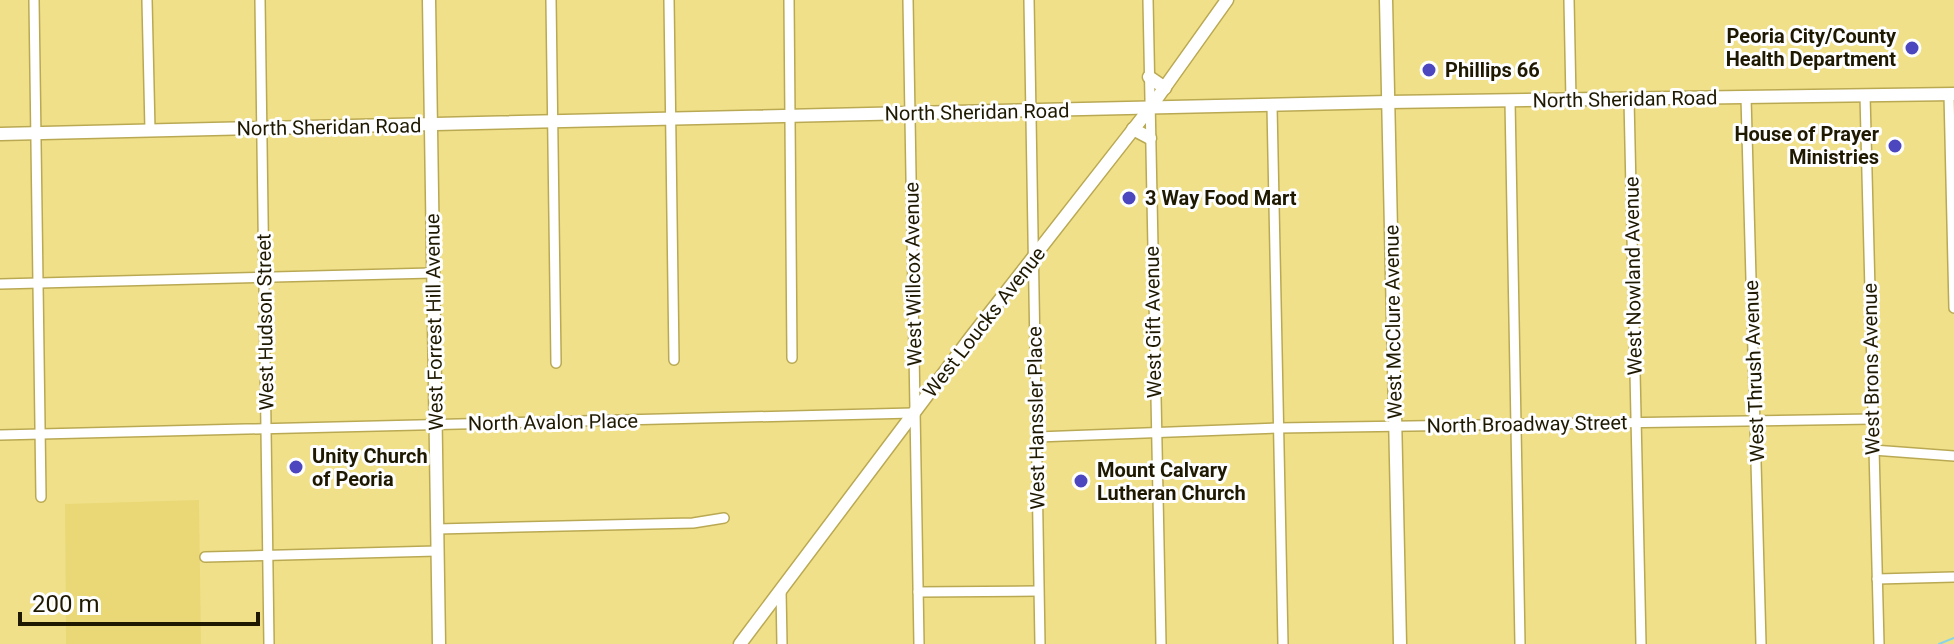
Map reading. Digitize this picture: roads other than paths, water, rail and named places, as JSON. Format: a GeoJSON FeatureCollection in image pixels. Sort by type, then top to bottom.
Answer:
{"type":"FeatureCollection","features":[{"type":"Feature","properties":{"kind":"main road","name":"West Forrest Hill Avenue"},"geometry":{"type":"LineString","coordinates":[[429,0],[439,644]]}},
{"type":"Feature","properties":{"kind":"main road","name":"West Loucks Avenue"},"geometry":{"type":"LineString","coordinates":[[740,644],[913,413],[1150,108],[1227,0]]}},
{"type":"Feature","properties":{"kind":"main road","name":"West McClure Avenue"},"geometry":{"type":"LineString","coordinates":[[1386,0],[1400,644]]}},
{"type":"Feature","properties":{"kind":"main road"},"geometry":{"type":"LineString","coordinates":[[1149,77],[1165,88]]}},
{"type":"Feature","properties":{"kind":"main road","name":"North Sheridan Road"},"geometry":{"type":"LineString","coordinates":[[0,134],[1388,102],[1951,94]]}},
{"type":"Feature","properties":{"kind":"main road"},"geometry":{"type":"LineString","coordinates":[[1133,129],[1150,138]]}},
{"type":"Feature","properties":{"kind":"street"},"geometry":{"type":"LineString","coordinates":[[34,0],[41,497]]}},
{"type":"Feature","properties":{"kind":"street"},"geometry":{"type":"LineString","coordinates":[[147,0],[150,130]]}},
{"type":"Feature","properties":{"kind":"street","name":"West Hudson Street"},"geometry":{"type":"LineString","coordinates":[[260,0],[269,644]]}},
{"type":"Feature","properties":{"kind":"street"},"geometry":{"type":"LineString","coordinates":[[551,0],[556,363]]}},
{"type":"Feature","properties":{"kind":"street"},"geometry":{"type":"LineString","coordinates":[[669,0],[674,360]]}},
{"type":"Feature","properties":{"kind":"street"},"geometry":{"type":"LineString","coordinates":[[789,0],[792,358]]}},
{"type":"Feature","properties":{"kind":"street","name":"West Willcox Avenue"},"geometry":{"type":"LineString","coordinates":[[908,0],[919,644]]}},
{"type":"Feature","properties":{"kind":"street","name":"West Hanssler Place"},"geometry":{"type":"LineString","coordinates":[[1029,0],[1040,644]]}},
{"type":"Feature","properties":{"kind":"street","name":"West Gift Avenue"},"geometry":{"type":"LineString","coordinates":[[1148,0],[1161,644]]}},
{"type":"Feature","properties":{"kind":"street"},"geometry":{"type":"LineString","coordinates":[[1569,0],[1571,100]]}},
{"type":"Feature","properties":{"kind":"street"},"geometry":{"type":"LineString","coordinates":[[1951,94],[1954,308]]}},
{"type":"Feature","properties":{"kind":"street","name":"West Brons Avenue"},"geometry":{"type":"LineString","coordinates":[[1865,95],[1879,644]]}},
{"type":"Feature","properties":{"kind":"street","name":"West Thrush Avenue"},"geometry":{"type":"LineString","coordinates":[[1746,97],[1761,644]]}},
{"type":"Feature","properties":{"kind":"street","name":"West Nowland Avenue"},"geometry":{"type":"LineString","coordinates":[[1629,99],[1641,644]]}},
{"type":"Feature","properties":{"kind":"street"},"geometry":{"type":"LineString","coordinates":[[1510,101],[1520,644]]}},
{"type":"Feature","properties":{"kind":"street"},"geometry":{"type":"LineString","coordinates":[[1272,106],[1283,644]]}},
{"type":"Feature","properties":{"kind":"street"},"geometry":{"type":"LineString","coordinates":[[0,284],[432,273]]}},
{"type":"Feature","properties":{"kind":"street","name":"North Avalon Place"},"geometry":{"type":"LineString","coordinates":[[0,435],[913,413]]}},
{"type":"Feature","properties":{"kind":"street","name":"North Broadway Street"},"geometry":{"type":"LineString","coordinates":[[1037,437],[1278,428],[1873,419]]}},
{"type":"Feature","properties":{"kind":"street"},"geometry":{"type":"LineString","coordinates":[[1873,450],[1954,456]]}},
{"type":"Feature","properties":{"kind":"street"},"geometry":{"type":"LineString","coordinates":[[437,529],[693,523],[724,518]]}},
{"type":"Feature","properties":{"kind":"street"},"geometry":{"type":"LineString","coordinates":[[205,557],[437,551]]}},
{"type":"Feature","properties":{"kind":"street"},"geometry":{"type":"LineString","coordinates":[[1877,579],[1954,577]]}},
{"type":"Feature","properties":{"kind":"street"},"geometry":{"type":"LineString","coordinates":[[781,590],[782,644]]}},
{"type":"Feature","properties":{"kind":"street"},"geometry":{"type":"LineString","coordinates":[[918,592],[1038,591]]}},
{"type":"Feature","properties":{"kind":"waterway"},"geometry":{"type":"LineString","coordinates":[[1939,644],[1954,638]]}},
{"type":"Feature","properties":{"kind":"place","name":"Peoria City/County Health Department"},"geometry":{"type":"Point","coordinates":[1912,48]}},
{"type":"Feature","properties":{"kind":"place","name":"Phillips 66"},"geometry":{"type":"Point","coordinates":[1429,70]}},
{"type":"Feature","properties":{"kind":"place","name":"House of Prayer Ministries"},"geometry":{"type":"Point","coordinates":[1895,146]}},
{"type":"Feature","properties":{"kind":"place","name":"3 Way Food Mart"},"geometry":{"type":"Point","coordinates":[1129,198]}},
{"type":"Feature","properties":{"kind":"place","name":"Unity Church of Peoria"},"geometry":{"type":"Point","coordinates":[296,467]}},
{"type":"Feature","properties":{"kind":"place","name":"Mount Calvary Lutheran Church"},"geometry":{"type":"Point","coordinates":[1081,481]}}]}
